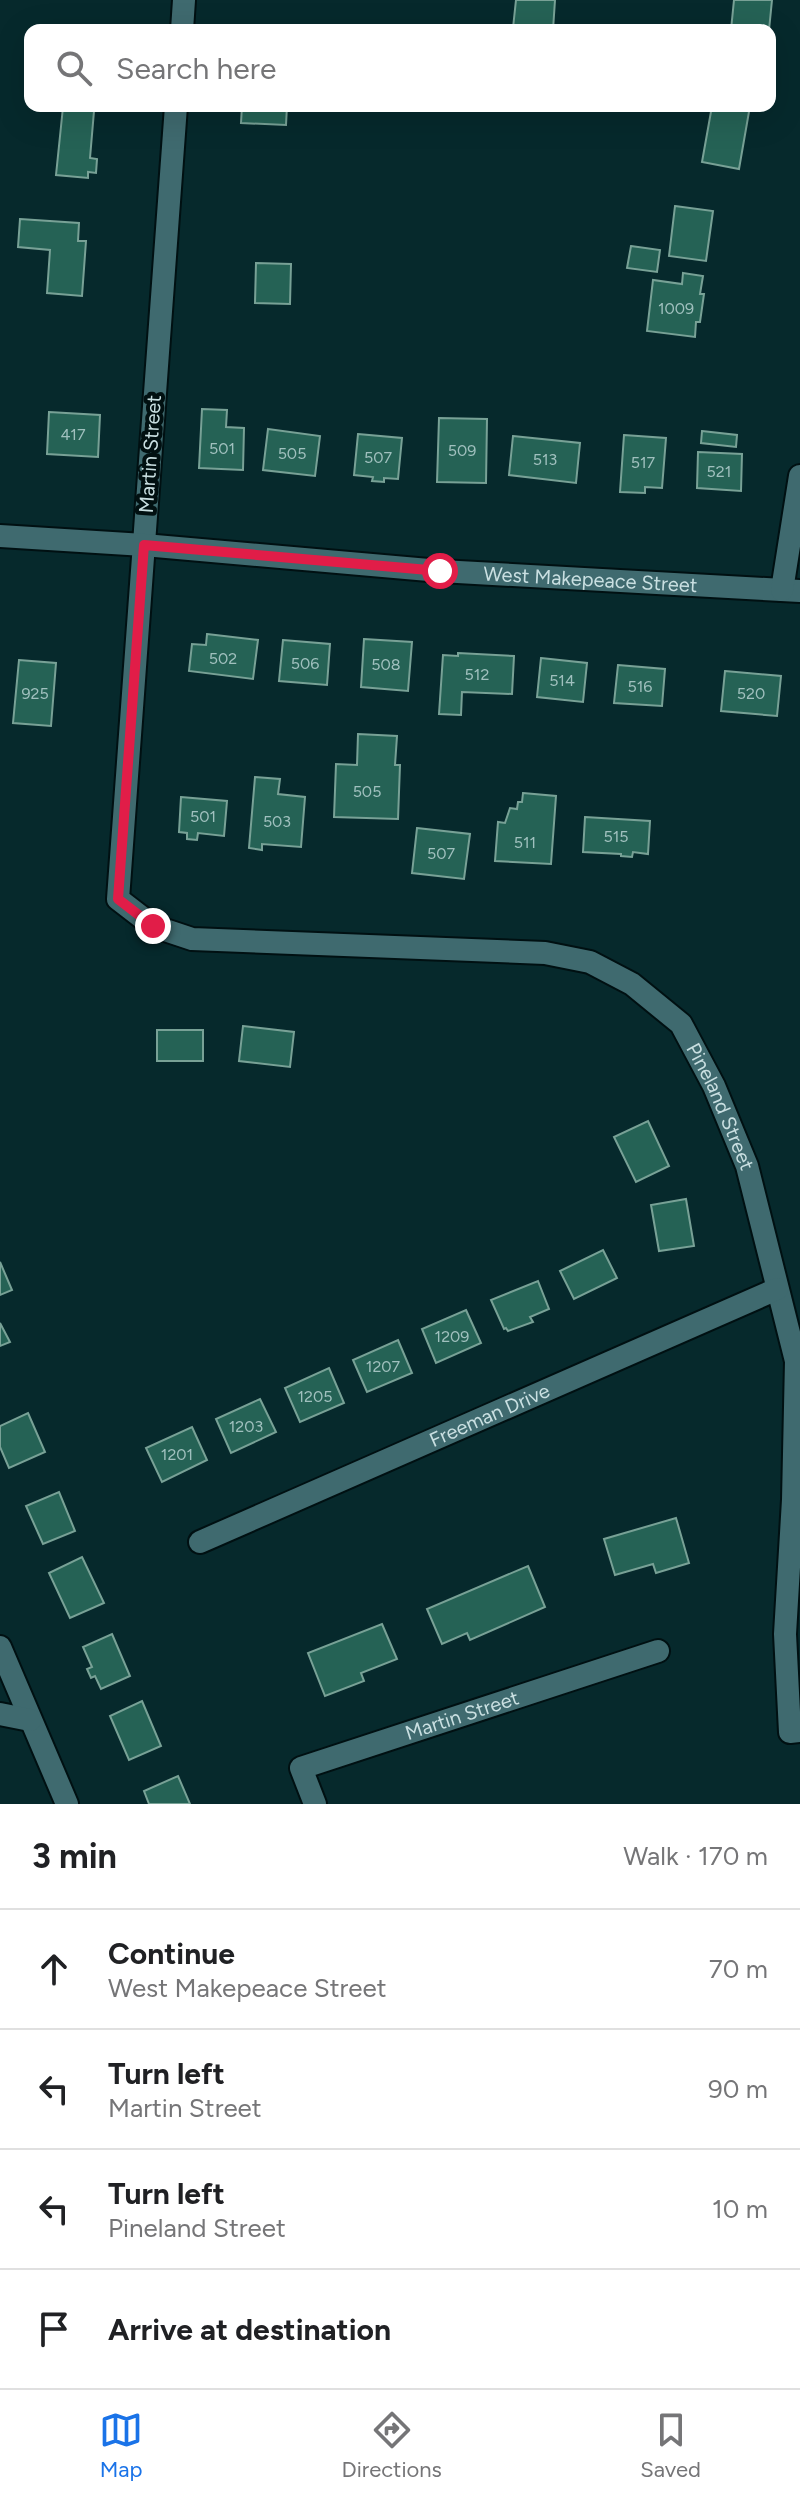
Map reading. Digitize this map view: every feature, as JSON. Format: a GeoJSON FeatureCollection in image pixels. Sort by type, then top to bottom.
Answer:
{"type":"FeatureCollection","features":[{"type":"Feature","properties":{"kind":"street"},"geometry":{"type":"LineString","coordinates":[[182,24],[184,0]]}},
{"type":"Feature","properties":{"kind":"street","name":"Martin Street"},"geometry":{"type":"LineString","coordinates":[[118,899],[176,112]]}},
{"type":"Feature","properties":{"kind":"street"},"geometry":{"type":"LineString","coordinates":[[791,590],[800,476]]}},
{"type":"Feature","properties":{"kind":"street","name":"West Makepeace Street"},"geometry":{"type":"LineString","coordinates":[[0,536],[144,545],[440,571],[791,590]]}},
{"type":"Feature","properties":{"kind":"street","name":"Pineland Street"},"geometry":{"type":"LineString","coordinates":[[118,899],[153,926],[192,939],[545,953],[590,962],[632,984],[681,1024],[714,1086],[747,1166],[796,1361],[793,1500],[785,1634],[795,1732]]}},
{"type":"Feature","properties":{"kind":"street","name":"Freeman Drive"},"geometry":{"type":"LineString","coordinates":[[200,1542],[777,1289]]}},
{"type":"Feature","properties":{"kind":"street"},"geometry":{"type":"LineString","coordinates":[[0,1647],[67,1804]]}},
{"type":"Feature","properties":{"kind":"street","name":"Martin Street"},"geometry":{"type":"LineString","coordinates":[[315,1804],[301,1768],[658,1651]]}},
{"type":"Feature","properties":{"kind":"street"},"geometry":{"type":"LineString","coordinates":[[0,1714],[30,1720]]}},
{"type":"Feature","properties":{"kind":"building"},"geometry":{"type":"Polygon","coordinates":[[[516,0],[555,0],[553,24],[513,24],[516,0]]]}},
{"type":"Feature","properties":{"kind":"building"},"geometry":{"type":"Polygon","coordinates":[[[734,0],[772,0],[770,24],[732,24],[734,0]]]}},
{"type":"Feature","properties":{"kind":"building"},"geometry":{"type":"Polygon","coordinates":[[[62,112],[94,112],[90,158],[97,159],[96,173],[88,172],[88,178],[56,175],[62,112]]]}},
{"type":"Feature","properties":{"kind":"building"},"geometry":{"type":"Polygon","coordinates":[[[242,112],[287,112],[286,125],[241,123],[242,112]]]}},
{"type":"Feature","properties":{"kind":"building"},"geometry":{"type":"Polygon","coordinates":[[[711,112],[749,112],[739,169],[702,162],[711,112]]]}},
{"type":"Feature","properties":{"kind":"building"},"geometry":{"type":"Polygon","coordinates":[[[675,206],[713,211],[706,261],[669,256],[675,206]]]}},
{"type":"Feature","properties":{"kind":"building"},"geometry":{"type":"Polygon","coordinates":[[[20,219],[79,223],[78,241],[86,241],[82,296],[47,293],[50,250],[18,247],[20,219]]]}},
{"type":"Feature","properties":{"kind":"building"},"geometry":{"type":"Polygon","coordinates":[[[631,246],[660,250],[657,272],[627,268],[631,246]]]}},
{"type":"Feature","properties":{"kind":"building"},"geometry":{"type":"Polygon","coordinates":[[[256,263],[291,264],[290,304],[255,303],[256,263]]]}},
{"type":"Feature","properties":{"kind":"building"},"geometry":{"type":"Polygon","coordinates":[[[683,273],[703,276],[700,294],[704,294],[695,337],[647,331],[653,280],[682,284],[683,273]]]}},
{"type":"Feature","properties":{"kind":"building"},"geometry":{"type":"Polygon","coordinates":[[[202,409],[227,410],[226,427],[244,428],[243,470],[199,468],[202,409]]]}},
{"type":"Feature","properties":{"kind":"building"},"geometry":{"type":"Polygon","coordinates":[[[49,412],[100,415],[98,457],[47,454],[49,412]]]}},
{"type":"Feature","properties":{"kind":"building"},"geometry":{"type":"Polygon","coordinates":[[[439,418],[487,419],[486,483],[437,482],[439,418]]]}},
{"type":"Feature","properties":{"kind":"building"},"geometry":{"type":"Polygon","coordinates":[[[268,429],[320,436],[315,476],[263,470],[268,429]]]}},
{"type":"Feature","properties":{"kind":"building"},"geometry":{"type":"Polygon","coordinates":[[[702,431],[737,435],[736,447],[701,443],[702,431]]]}},
{"type":"Feature","properties":{"kind":"building"},"geometry":{"type":"Polygon","coordinates":[[[358,434],[402,438],[398,479],[372,481],[373,477],[354,475],[358,434]]]}},
{"type":"Feature","properties":{"kind":"building"},"geometry":{"type":"Polygon","coordinates":[[[624,435],[666,438],[662,488],[645,487],[645,493],[620,492],[624,435]]]}},
{"type":"Feature","properties":{"kind":"building"},"geometry":{"type":"Polygon","coordinates":[[[513,436],[580,443],[576,483],[509,475],[513,436]]]}},
{"type":"Feature","properties":{"kind":"building"},"geometry":{"type":"Polygon","coordinates":[[[698,452],[742,454],[741,491],[697,488],[698,452]]]}},
{"type":"Feature","properties":{"kind":"building"},"geometry":{"type":"Polygon","coordinates":[[[207,634],[258,640],[253,679],[189,671],[192,644],[206,645],[207,634]]]}},
{"type":"Feature","properties":{"kind":"building"},"geometry":{"type":"Polygon","coordinates":[[[364,639],[412,642],[408,691],[361,687],[364,639]]]}},
{"type":"Feature","properties":{"kind":"building"},"geometry":{"type":"Polygon","coordinates":[[[283,640],[330,644],[327,685],[279,681],[283,640]]]}},
{"type":"Feature","properties":{"kind":"building"},"geometry":{"type":"Polygon","coordinates":[[[458,653],[514,656],[512,694],[462,692],[461,715],[439,714],[443,655],[458,656],[458,653]]]}},
{"type":"Feature","properties":{"kind":"building"},"geometry":{"type":"Polygon","coordinates":[[[541,658],[587,663],[583,702],[537,697],[541,658]]]}},
{"type":"Feature","properties":{"kind":"building"},"geometry":{"type":"Polygon","coordinates":[[[19,660],[56,663],[51,726],[13,723],[19,660]]]}},
{"type":"Feature","properties":{"kind":"building"},"geometry":{"type":"Polygon","coordinates":[[[618,665],[665,669],[662,706],[614,703],[618,665]]]}},
{"type":"Feature","properties":{"kind":"building"},"geometry":{"type":"Polygon","coordinates":[[[725,671],[781,676],[777,716],[721,711],[725,671]]]}},
{"type":"Feature","properties":{"kind":"building"},"geometry":{"type":"Polygon","coordinates":[[[358,734],[397,736],[395,765],[400,765],[398,819],[334,817],[336,764],[357,765],[358,734]]]}},
{"type":"Feature","properties":{"kind":"building"},"geometry":{"type":"Polygon","coordinates":[[[255,777],[280,779],[278,794],[305,797],[301,847],[262,844],[262,850],[249,848],[255,777]]]}},
{"type":"Feature","properties":{"kind":"building"},"geometry":{"type":"Polygon","coordinates":[[[523,793],[556,796],[551,864],[495,861],[498,822],[505,823],[510,808],[517,809],[518,802],[522,802],[523,793]]]}},
{"type":"Feature","properties":{"kind":"building"},"geometry":{"type":"Polygon","coordinates":[[[181,797],[227,801],[224,836],[198,833],[197,840],[187,839],[187,833],[179,832],[181,797]]]}},
{"type":"Feature","properties":{"kind":"building"},"geometry":{"type":"Polygon","coordinates":[[[585,817],[650,821],[648,854],[633,852],[632,857],[583,852],[585,817]]]}},
{"type":"Feature","properties":{"kind":"building"},"geometry":{"type":"Polygon","coordinates":[[[417,828],[470,834],[464,879],[412,873],[417,828]]]}},
{"type":"Feature","properties":{"kind":"building"},"geometry":{"type":"Polygon","coordinates":[[[243,1026],[294,1032],[290,1067],[239,1061],[243,1026]]]}},
{"type":"Feature","properties":{"kind":"building"},"geometry":{"type":"Polygon","coordinates":[[[157,1030],[203,1030],[203,1061],[157,1061],[157,1030]]]}},
{"type":"Feature","properties":{"kind":"building"},"geometry":{"type":"Polygon","coordinates":[[[648,1121],[669,1166],[636,1182],[614,1137],[648,1121]]]}},
{"type":"Feature","properties":{"kind":"building"},"geometry":{"type":"Polygon","coordinates":[[[686,1199],[694,1246],[659,1251],[651,1205],[686,1199]]]}},
{"type":"Feature","properties":{"kind":"building"},"geometry":{"type":"Polygon","coordinates":[[[603,1250],[617,1278],[574,1299],[560,1271],[603,1250]]]}},
{"type":"Feature","properties":{"kind":"building"},"geometry":{"type":"Polygon","coordinates":[[[0,1262],[12,1290],[0,1295],[0,1262]]]}},
{"type":"Feature","properties":{"kind":"building"},"geometry":{"type":"Polygon","coordinates":[[[538,1281],[549,1309],[530,1317],[533,1322],[508,1331],[504,1329],[491,1300],[538,1281]]]}},
{"type":"Feature","properties":{"kind":"building"},"geometry":{"type":"Polygon","coordinates":[[[466,1310],[481,1343],[436,1363],[422,1329],[466,1310]]]}},
{"type":"Feature","properties":{"kind":"building"},"geometry":{"type":"Polygon","coordinates":[[[0,1323],[10,1342],[0,1346],[0,1323]]]}},
{"type":"Feature","properties":{"kind":"building"},"geometry":{"type":"Polygon","coordinates":[[[398,1340],[412,1373],[367,1392],[353,1360],[398,1340]]]}},
{"type":"Feature","properties":{"kind":"building"},"geometry":{"type":"Polygon","coordinates":[[[329,1368],[344,1403],[300,1422],[285,1388],[329,1368]]]}},
{"type":"Feature","properties":{"kind":"building"},"geometry":{"type":"Polygon","coordinates":[[[260,1399],[276,1432],[231,1453],[216,1419],[260,1399]]]}},
{"type":"Feature","properties":{"kind":"building"},"geometry":{"type":"Polygon","coordinates":[[[28,1413],[45,1452],[9,1468],[0,1447],[0,1426],[28,1413]]]}},
{"type":"Feature","properties":{"kind":"building"},"geometry":{"type":"Polygon","coordinates":[[[192,1427],[207,1460],[162,1482],[146,1448],[192,1427]]]}},
{"type":"Feature","properties":{"kind":"building"},"geometry":{"type":"Polygon","coordinates":[[[59,1492],[75,1531],[43,1544],[26,1506],[59,1492]]]}},
{"type":"Feature","properties":{"kind":"building"},"geometry":{"type":"Polygon","coordinates":[[[676,1518],[689,1563],[656,1573],[653,1564],[615,1575],[604,1539],[676,1518]]]}},
{"type":"Feature","properties":{"kind":"building"},"geometry":{"type":"Polygon","coordinates":[[[82,1557],[104,1603],[70,1618],[49,1573],[82,1557]]]}},
{"type":"Feature","properties":{"kind":"building"},"geometry":{"type":"Polygon","coordinates":[[[528,1566],[545,1607],[470,1640],[467,1633],[442,1644],[427,1609],[528,1566]]]}},
{"type":"Feature","properties":{"kind":"building"},"geometry":{"type":"Polygon","coordinates":[[[382,1624],[397,1659],[361,1673],[364,1681],[325,1696],[308,1653],[382,1624]]]}},
{"type":"Feature","properties":{"kind":"building"},"geometry":{"type":"Polygon","coordinates":[[[112,1634],[130,1676],[101,1689],[95,1676],[91,1678],[87,1669],[92,1667],[83,1647],[112,1634]]]}},
{"type":"Feature","properties":{"kind":"building"},"geometry":{"type":"Polygon","coordinates":[[[142,1701],[161,1746],[129,1760],[110,1716],[142,1701]]]}},
{"type":"Feature","properties":{"kind":"building"},"geometry":{"type":"Polygon","coordinates":[[[178,1776],[190,1804],[149,1804],[144,1791],[178,1776]]]}},
{"type":"Feature","properties":{"kind":"route"},"geometry":{"type":"LineString","coordinates":[[153,926],[118,899],[144,545],[440,571]]}}]}
